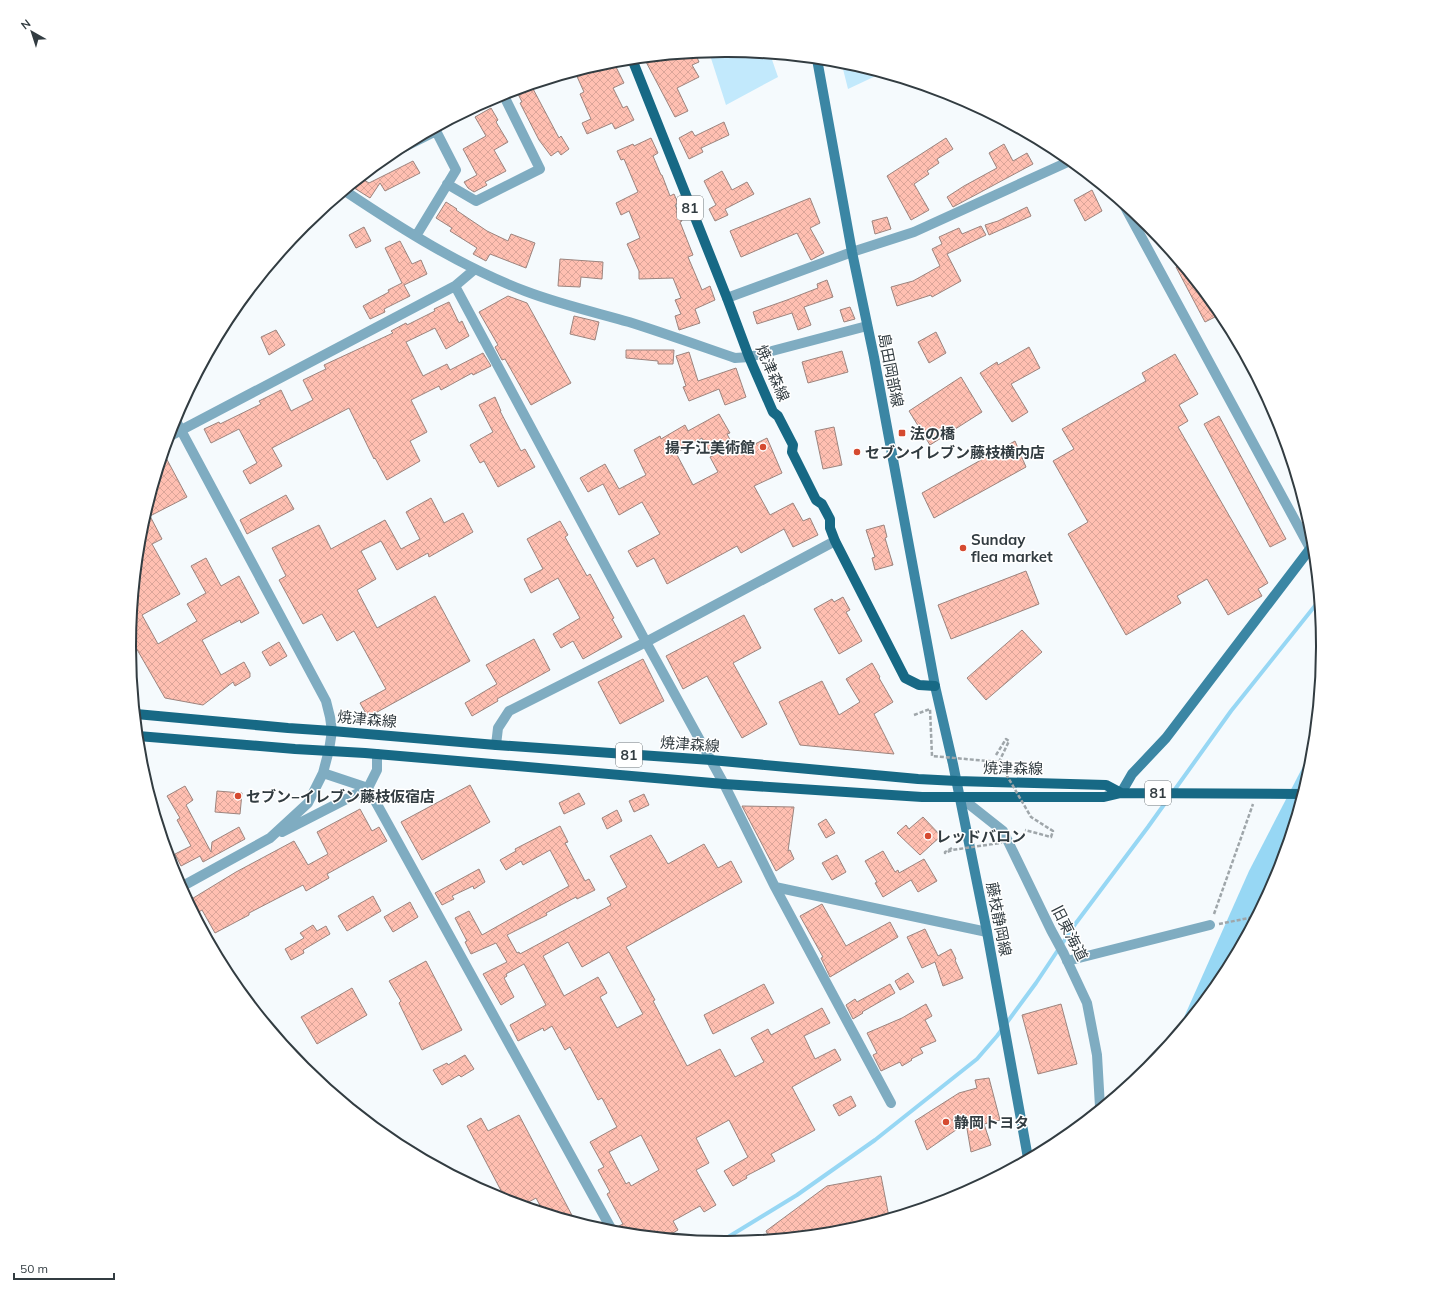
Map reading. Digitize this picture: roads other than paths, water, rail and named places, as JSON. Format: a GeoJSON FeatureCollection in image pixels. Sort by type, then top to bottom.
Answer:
{"type":"FeatureCollection","features":[{"type":"Feature","properties":{"kind":"main road","name":"焼津森線"},"geometry":{"type":"LineString","coordinates":[[634,64],[749,357],[773,412],[778,416],[793,445],[792,452],[816,500],[822,504],[830,519],[830,528],[835,541],[906,678],[919,685],[936,686]]}},
{"type":"Feature","properties":{"kind":"main road","name":"島田岡部線"},"geometry":{"type":"LineString","coordinates":[[819,65],[852,252],[936,686]]}},
{"type":"Feature","properties":{"kind":"main road"},"geometry":{"type":"LineString","coordinates":[[1121,793],[1132,774],[1166,738],[1307,552]]}},
{"type":"Feature","properties":{"kind":"main road","name":"藤枝静岡線"},"geometry":{"type":"LineString","coordinates":[[936,686],[960,797],[1027,1153]]}},
{"type":"Feature","properties":{"kind":"main road","name":"焼津森線"},"geometry":{"type":"LineString","coordinates":[[141,714],[496,745],[711,760],[957,782],[1106,785],[1121,793]]}},
{"type":"Feature","properties":{"kind":"main road","name":"焼津森線"},"geometry":{"type":"LineString","coordinates":[[144,737],[295,749],[329,750],[724,784],[922,798],[1104,797],[1121,793],[1296,794]]}},
{"type":"Feature","properties":{"kind":"street"},"geometry":{"type":"LineString","coordinates":[[448,184],[476,201],[540,168],[506,100]]}},
{"type":"Feature","properties":{"kind":"street"},"geometry":{"type":"LineString","coordinates":[[416,236],[456,170],[437,133]]}},
{"type":"Feature","properties":{"kind":"street"},"geometry":{"type":"LineString","coordinates":[[727,298],[852,252],[914,232],[1064,164]]}},
{"type":"Feature","properties":{"kind":"street"},"geometry":{"type":"LineString","coordinates":[[349,193],[445,254],[524,291],[629,322],[735,358],[749,357],[867,326]]}},
{"type":"Feature","properties":{"kind":"street"},"geometry":{"type":"LineString","coordinates":[[1132,219],[1305,535]]}},
{"type":"Feature","properties":{"kind":"street"},"geometry":{"type":"LineString","coordinates":[[177,432],[455,286],[475,269]]}},
{"type":"Feature","properties":{"kind":"street"},"geometry":{"type":"LineString","coordinates":[[455,286],[724,784],[775,887],[891,1103]]}},
{"type":"Feature","properties":{"kind":"street"},"geometry":{"type":"LineString","coordinates":[[179,426],[326,701],[330,717],[332,731],[323,773],[308,803],[270,838]]}},
{"type":"Feature","properties":{"kind":"street"},"geometry":{"type":"LineString","coordinates":[[496,745],[498,728],[509,711],[646,642],[835,541]]}},
{"type":"Feature","properties":{"kind":"street"},"geometry":{"type":"LineString","coordinates":[[186,884],[270,838],[368,788],[377,770],[377,754]]}},
{"type":"Feature","properties":{"kind":"street"},"geometry":{"type":"LineString","coordinates":[[323,773],[368,788],[609,1224]]}},
{"type":"Feature","properties":{"kind":"street","name":"旧東海道"},"geometry":{"type":"LineString","coordinates":[[960,797],[1003,830],[1087,1003],[1097,1055],[1100,1102]]}},
{"type":"Feature","properties":{"kind":"street"},"geometry":{"type":"LineString","coordinates":[[775,887],[986,932]]}},
{"type":"Feature","properties":{"kind":"street"},"geometry":{"type":"LineString","coordinates":[[1066,958],[1210,925]]}},
{"type":"Feature","properties":{"kind":"waterway"},"geometry":{"type":"LineString","coordinates":[[730,1236],[797,1195],[875,1140],[977,1059],[997,1036],[1036,983],[1076,923],[1148,827],[1231,711],[1314,607]]}},
{"type":"Feature","properties":{"kind":"place","name":"法の橋"},"geometry":{"type":"Point","coordinates":[902,433]}},
{"type":"Feature","properties":{"kind":"place","name":"揚子江美術館"},"geometry":{"type":"Point","coordinates":[763,447]}},
{"type":"Feature","properties":{"kind":"place","name":"セブンイレブン藤枝横内店"},"geometry":{"type":"Point","coordinates":[857,452]}},
{"type":"Feature","properties":{"kind":"place","name":"Sunday flea market"},"geometry":{"type":"Point","coordinates":[963,548]}},
{"type":"Feature","properties":{"kind":"place","name":"セブン−イレブン藤枝仮宿店"},"geometry":{"type":"Point","coordinates":[238,796]}},
{"type":"Feature","properties":{"kind":"place","name":"レッドバロン"},"geometry":{"type":"Point","coordinates":[928,836]}},
{"type":"Feature","properties":{"kind":"place","name":"静岡トヨタ"},"geometry":{"type":"Point","coordinates":[946,1122]}}]}
